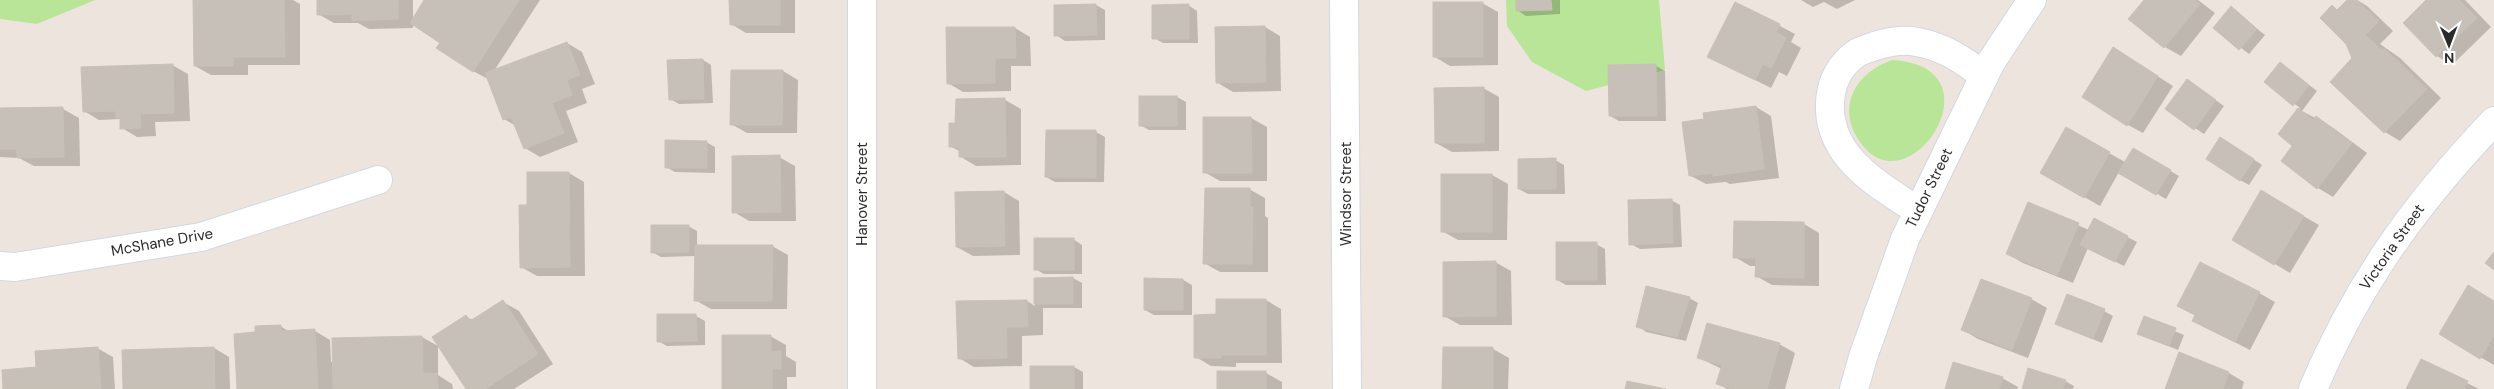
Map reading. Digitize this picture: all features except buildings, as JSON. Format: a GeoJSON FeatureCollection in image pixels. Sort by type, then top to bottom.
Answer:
{"type":"FeatureCollection","features":[{"type":"Feature","properties":{"kind":"street","name":"Hanover Street"},"geometry":{"type":"LineString","coordinates":[[862,0],[862,389]]}},
{"type":"Feature","properties":{"kind":"street","name":"Windsor Street"},"geometry":{"type":"LineString","coordinates":[[1344,0],[1347,389]]}},
{"type":"Feature","properties":{"kind":"street","name":"Tudor Street"},"geometry":{"type":"LineString","coordinates":[[1854,389],[1863,357],[1905,239],[1984,76],[2032,0]]}},
{"type":"Feature","properties":{"kind":"street"},"geometry":{"type":"LineString","coordinates":[[1918,212],[1869,177],[1844,151],[1832,126],[1829,97],[1838,72],[1858,52],[1887,42],[1916,41],[1955,54],[1984,76]]}},
{"type":"Feature","properties":{"kind":"street","name":"Victoria Street"},"geometry":{"type":"LineString","coordinates":[[2313,389],[2358,296],[2396,237],[2442,177],[2494,120]]}},
{"type":"Feature","properties":{"kind":"street","name":"McShane Drive"},"geometry":{"type":"LineString","coordinates":[[0,266],[15,267],[201,237],[378,180]]}},
{"type":"Feature","properties":{"kind":"green space"},"geometry":{"type":"Polygon","coordinates":[[[0,0],[95,0],[37,24],[0,19],[0,0]]]}},
{"type":"Feature","properties":{"kind":"green space"},"geometry":{"type":"Polygon","coordinates":[[[1506,0],[1659,0],[1665,70],[1586,91],[1532,62],[1507,26],[1506,0]]]}},
{"type":"Feature","properties":{"kind":"green space"},"geometry":{"type":"Polygon","coordinates":[[[1892,60],[1924,68],[1941,84],[1944,105],[1937,128],[1923,147],[1904,159],[1883,160],[1864,147],[1855,133],[1850,120],[1849,107],[1852,95],[1858,84],[1867,74],[1878,66],[1892,60]]]}}]}
